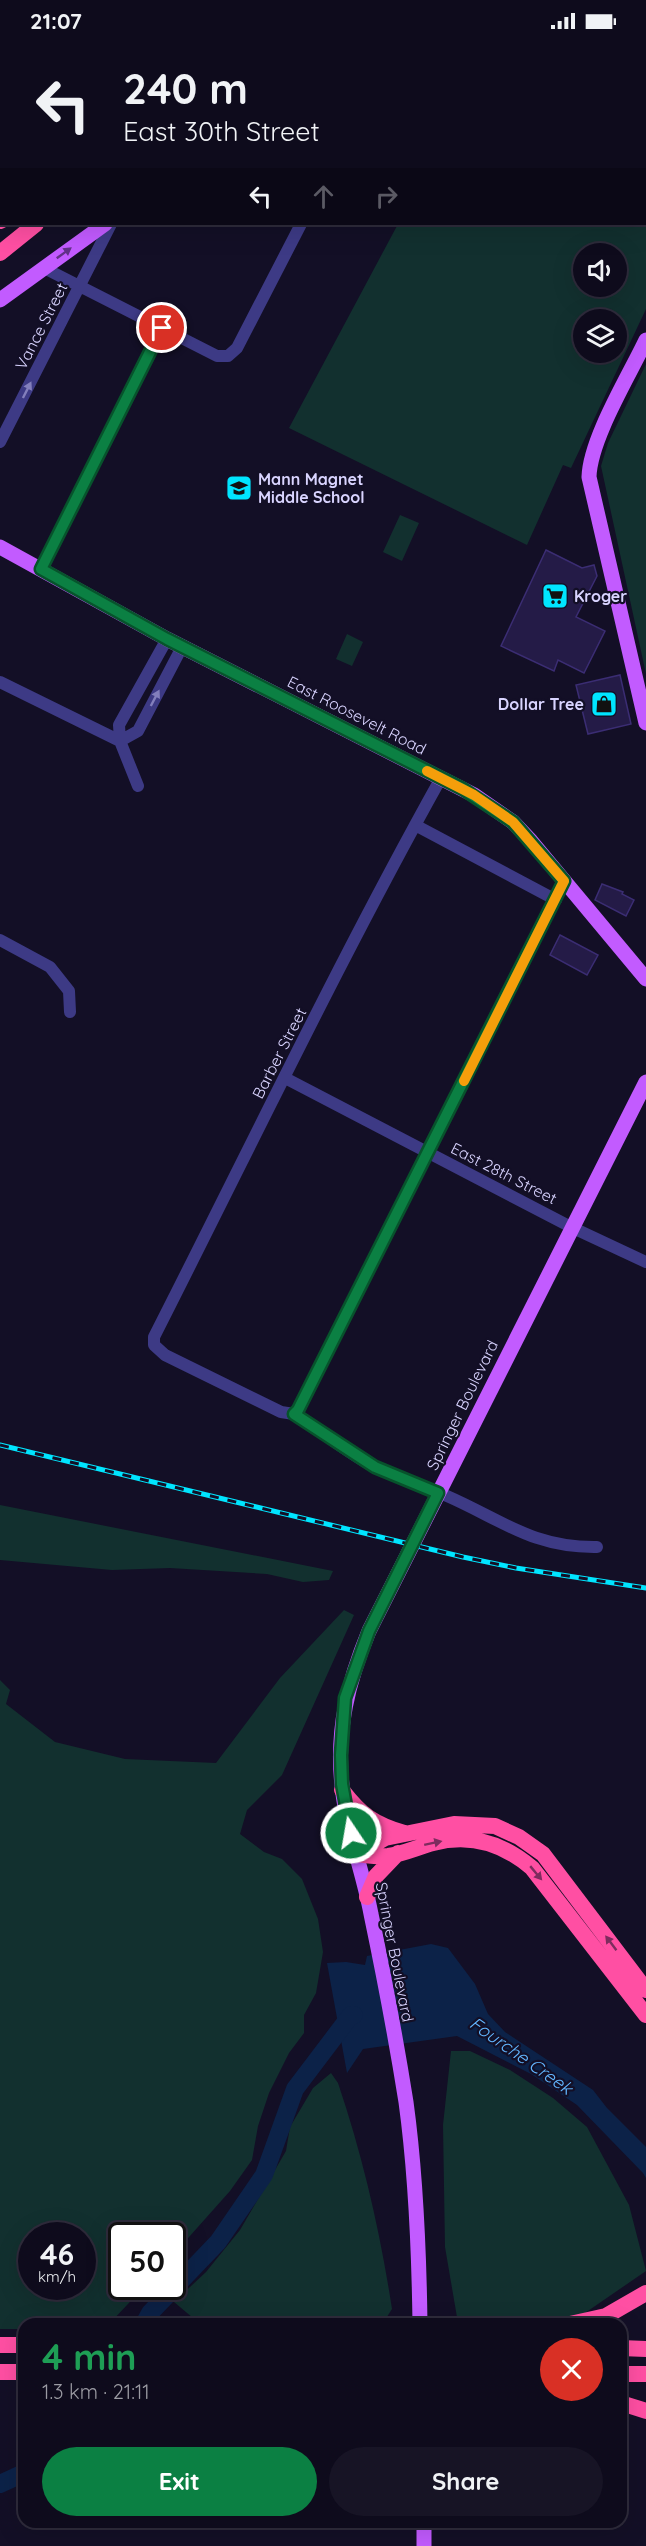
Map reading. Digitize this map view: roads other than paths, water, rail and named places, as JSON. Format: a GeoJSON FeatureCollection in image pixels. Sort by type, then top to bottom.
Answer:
{"type":"FeatureCollection","features":[{"type":"Feature","properties":{"kind":"highway"},"geometry":{"type":"LineString","coordinates":[[0,253],[35,225]]}},
{"type":"Feature","properties":{"kind":"highway"},"geometry":{"type":"LineString","coordinates":[[342,1790],[358,1810],[370,1820],[405,1834]]}},
{"type":"Feature","properties":{"kind":"highway"},"geometry":{"type":"LineString","coordinates":[[356,1854],[385,1838],[454,1824],[495,1826],[519,1837],[543,1854],[646,1990]]}},
{"type":"Feature","properties":{"kind":"highway"},"geometry":{"type":"LineString","coordinates":[[356,1854],[388,1856],[436,1842],[466,1839],[487,1842],[513,1852],[532,1868],[646,2015]]}},
{"type":"Feature","properties":{"kind":"highway"},"geometry":{"type":"LineString","coordinates":[[369,1904],[376,1876],[398,1853]]}},
{"type":"Feature","properties":{"kind":"highway"},"geometry":{"type":"LineString","coordinates":[[597,2318],[606,2316],[646,2293]]}},
{"type":"Feature","properties":{"kind":"highway"},"geometry":{"type":"LineString","coordinates":[[0,2345],[18,2345]]}},
{"type":"Feature","properties":{"kind":"highway"},"geometry":{"type":"LineString","coordinates":[[627,2348],[646,2349]]}},
{"type":"Feature","properties":{"kind":"highway"},"geometry":{"type":"LineString","coordinates":[[0,2372],[18,2372]]}},
{"type":"Feature","properties":{"kind":"highway"},"geometry":{"type":"LineString","coordinates":[[627,2374],[646,2374]]}},
{"type":"Feature","properties":{"kind":"highway"},"geometry":{"type":"LineString","coordinates":[[627,2405],[646,2411]]}},
{"type":"Feature","properties":{"kind":"main road"},"geometry":{"type":"LineString","coordinates":[[0,300],[104,225]]}},
{"type":"Feature","properties":{"kind":"main road"},"geometry":{"type":"LineString","coordinates":[[646,340],[595,444],[590,465],[592,488],[646,723]]}},
{"type":"Feature","properties":{"kind":"main road","name":"East Roosevelt Road"},"geometry":{"type":"LineString","coordinates":[[0,547],[182,647],[474,795],[513,822],[646,980]]}},
{"type":"Feature","properties":{"kind":"main road","name":"Springer Boulevard"},"geometry":{"type":"LineString","coordinates":[[420,2318],[417,2205],[405,2101],[369,1904],[342,1790],[342,1727],[349,1684],[369,1631],[646,1082]]}},
{"type":"Feature","properties":{"kind":"main road"},"geometry":{"type":"LineString","coordinates":[[424,2528],[424,2546]]}},
{"type":"Feature","properties":{"kind":"street","name":"Vance Street"},"geometry":{"type":"LineString","coordinates":[[0,442],[110,225]]}},
{"type":"Feature","properties":{"kind":"street"},"geometry":{"type":"LineString","coordinates":[[44,268],[217,356],[231,355],[237,348],[300,225]]}},
{"type":"Feature","properties":{"kind":"street"},"geometry":{"type":"LineString","coordinates":[[41,569],[159,327]]}},
{"type":"Feature","properties":{"kind":"street"},"geometry":{"type":"LineString","coordinates":[[138,786],[120,741],[119,725],[167,639]]}},
{"type":"Feature","properties":{"kind":"street"},"geometry":{"type":"LineString","coordinates":[[120,741],[138,731],[182,647]]}},
{"type":"Feature","properties":{"kind":"street"},"geometry":{"type":"LineString","coordinates":[[0,682],[120,741]]}},
{"type":"Feature","properties":{"kind":"street","name":"Barber Street"},"geometry":{"type":"LineString","coordinates":[[294,1414],[282,1413],[165,1355],[154,1345],[154,1337],[441,778]]}},
{"type":"Feature","properties":{"kind":"street"},"geometry":{"type":"LineString","coordinates":[[415,825],[555,900]]}},
{"type":"Feature","properties":{"kind":"street"},"geometry":{"type":"LineString","coordinates":[[564,881],[294,1414],[375,1467],[438,1493],[519,1532],[563,1546],[597,1547]]}},
{"type":"Feature","properties":{"kind":"street"},"geometry":{"type":"LineString","coordinates":[[0,940],[50,967],[69,991],[70,1012]]}},
{"type":"Feature","properties":{"kind":"street","name":"East 28th Street"},"geometry":{"type":"LineString","coordinates":[[285,1078],[571,1227],[646,1262]]}},
{"type":"Feature","properties":{"kind":"water"},"geometry":{"type":"Polygon","coordinates":[[[431,1944],[448,1948],[475,1984],[488,2014],[505,2032],[593,2090],[607,2108],[646,2147],[646,2178],[577,2105],[531,2074],[457,2036],[363,2049],[347,2073],[327,1963],[346,1962],[365,1965],[367,1956],[431,1944]]]}},
{"type":"Feature","properties":{"kind":"waterway","name":"Fourche Creek"},"geometry":{"type":"LineString","coordinates":[[147,2318],[218,2242],[264,2175],[295,2089],[351,2015],[354,2015]]}},
{"type":"Feature","properties":{"kind":"waterway","name":"Fourche Creek"},"geometry":{"type":"LineString","coordinates":[[0,2484],[18,2476]]}},
{"type":"Feature","properties":{"kind":"railway"},"geometry":{"type":"LineString","coordinates":[[0,1445],[463,1557],[516,1568],[646,1588]]}},
{"type":"Feature","properties":{"kind":"place","name":"Mann Magnet Middle School"},"geometry":{"type":"Point","coordinates":[239,488]}},
{"type":"Feature","properties":{"kind":"place","name":"Kroger"},"geometry":{"type":"Point","coordinates":[555,596]}},
{"type":"Feature","properties":{"kind":"place","name":"Dollar Tree"},"geometry":{"type":"Point","coordinates":[604,704]}}]}
